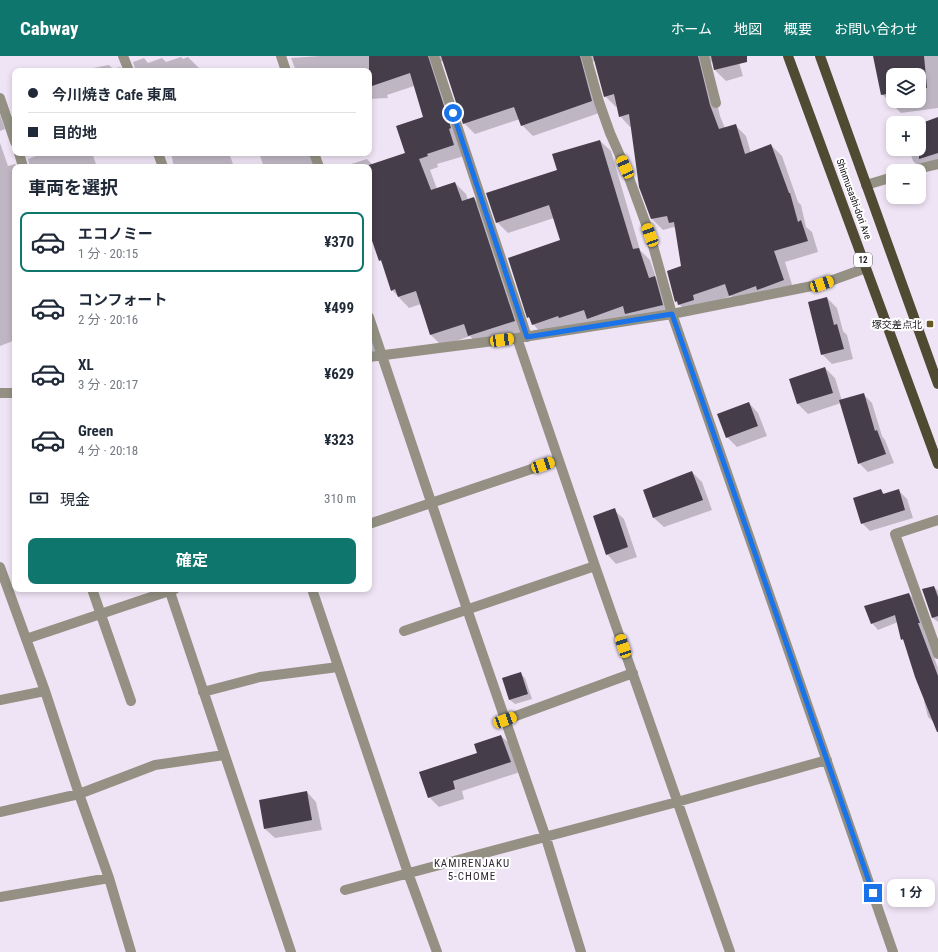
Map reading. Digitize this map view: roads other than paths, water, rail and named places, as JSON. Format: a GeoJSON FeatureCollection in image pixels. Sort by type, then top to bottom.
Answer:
{"type":"FeatureCollection","features":[{"type":"Feature","properties":{"kind":"main road","name":"Shinmusashi-dori Ave"},"geometry":{"type":"LineString","coordinates":[[788,56],[938,464]]}},
{"type":"Feature","properties":{"kind":"main road","name":"Shinmusashi-dori Ave"},"geometry":{"type":"LineString","coordinates":[[820,56],[938,384]]}},
{"type":"Feature","properties":{"kind":"street"},"geometry":{"type":"LineString","coordinates":[[123,56],[128,68]]}},
{"type":"Feature","properties":{"kind":"street"},"geometry":{"type":"LineString","coordinates":[[281,56],[285,68]]}},
{"type":"Feature","properties":{"kind":"street"},"geometry":{"type":"LineString","coordinates":[[434,56],[522,337],[558,460],[730,952]]}},
{"type":"Feature","properties":{"kind":"street"},"geometry":{"type":"LineString","coordinates":[[586,56],[599,102],[650,235],[672,314],[893,952]]}},
{"type":"Feature","properties":{"kind":"street"},"geometry":{"type":"LineString","coordinates":[[704,56],[716,103]]}},
{"type":"Feature","properties":{"kind":"street"},"geometry":{"type":"LineString","coordinates":[[0,98],[12,133]]}},
{"type":"Feature","properties":{"kind":"street"},"geometry":{"type":"LineString","coordinates":[[926,167],[938,164]]}},
{"type":"Feature","properties":{"kind":"street"},"geometry":{"type":"LineString","coordinates":[[866,185],[886,179]]}},
{"type":"Feature","properties":{"kind":"street"},"geometry":{"type":"LineString","coordinates":[[372,357],[522,337],[672,314],[822,284],[866,268]]}},
{"type":"Feature","properties":{"kind":"street"},"geometry":{"type":"LineString","coordinates":[[372,326],[546,838],[581,952]]}},
{"type":"Feature","properties":{"kind":"street"},"geometry":{"type":"LineString","coordinates":[[0,393],[12,393]]}},
{"type":"Feature","properties":{"kind":"street"},"geometry":{"type":"LineString","coordinates":[[372,523],[558,460]]}},
{"type":"Feature","properties":{"kind":"street"},"geometry":{"type":"LineString","coordinates":[[938,520],[895,534],[938,654]]}},
{"type":"Feature","properties":{"kind":"street"},"geometry":{"type":"LineString","coordinates":[[404,631],[595,566]]}},
{"type":"Feature","properties":{"kind":"street"},"geometry":{"type":"LineString","coordinates":[[0,567],[4,592],[26,639],[45,691],[109,878],[131,952]]}},
{"type":"Feature","properties":{"kind":"street"},"geometry":{"type":"LineString","coordinates":[[93,592],[131,701]]}},
{"type":"Feature","properties":{"kind":"street"},"geometry":{"type":"LineString","coordinates":[[26,639],[165,592]]}},
{"type":"Feature","properties":{"kind":"street"},"geometry":{"type":"LineString","coordinates":[[172,592],[203,692],[291,952]]}},
{"type":"Feature","properties":{"kind":"street"},"geometry":{"type":"LineString","coordinates":[[313,592],[408,873],[437,952]]}},
{"type":"Feature","properties":{"kind":"street"},"geometry":{"type":"LineString","coordinates":[[203,692],[260,678],[338,667]]}},
{"type":"Feature","properties":{"kind":"street"},"geometry":{"type":"LineString","coordinates":[[505,720],[633,673]]}},
{"type":"Feature","properties":{"kind":"street"},"geometry":{"type":"LineString","coordinates":[[0,700],[45,691]]}},
{"type":"Feature","properties":{"kind":"street"},"geometry":{"type":"LineString","coordinates":[[0,812],[79,794],[155,765],[224,755]]}},
{"type":"Feature","properties":{"kind":"street"},"geometry":{"type":"LineString","coordinates":[[345,890],[546,838],[827,760]]}},
{"type":"Feature","properties":{"kind":"street"},"geometry":{"type":"LineString","coordinates":[[0,898],[109,878]]}},
{"type":"Feature","properties":{"kind":"place","name":"塚交差点北"},"geometry":{"type":"Point","coordinates":[930,324]}},
{"type":"Feature","properties":{"kind":"district","name":"KAMIRENJAKU 5-CHOME"},"geometry":{"type":"Point","coordinates":[472,869]}}]}
